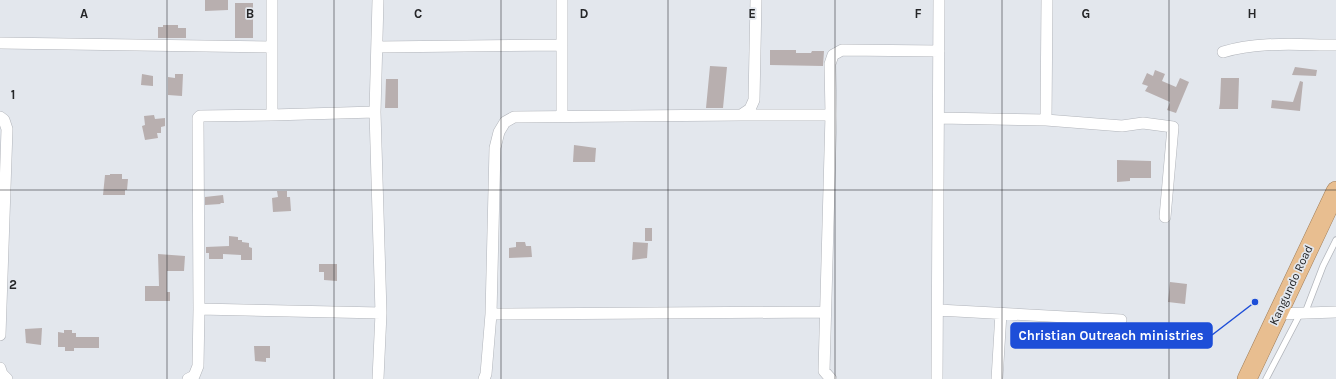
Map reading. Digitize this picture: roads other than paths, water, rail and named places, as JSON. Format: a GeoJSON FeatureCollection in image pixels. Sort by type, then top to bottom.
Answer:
{"type":"FeatureCollection","features":[{"type":"Feature","properties":{"kind":"highway","name":"Kangundo Road"},"geometry":{"type":"LineString","coordinates":[[1255,375],[1278,314],[1336,191]]}},
{"type":"Feature","properties":{"kind":"street"},"geometry":{"type":"LineString","coordinates":[[272,0],[272,115]]}},
{"type":"Feature","properties":{"kind":"street"},"geometry":{"type":"LineString","coordinates":[[378,0],[375,112],[381,313],[378,379]]}},
{"type":"Feature","properties":{"kind":"street"},"geometry":{"type":"LineString","coordinates":[[562,0],[562,115]]}},
{"type":"Feature","properties":{"kind":"street"},"geometry":{"type":"LineString","coordinates":[[741,115],[750,110],[754,100],[756,0]]}},
{"type":"Feature","properties":{"kind":"street"},"geometry":{"type":"LineString","coordinates":[[937,379],[939,0]]}},
{"type":"Feature","properties":{"kind":"street"},"geometry":{"type":"LineString","coordinates":[[1046,120],[1047,0]]}},
{"type":"Feature","properties":{"kind":"street"},"geometry":{"type":"LineString","coordinates":[[0,43],[272,47]]}},
{"type":"Feature","properties":{"kind":"street"},"geometry":{"type":"LineString","coordinates":[[377,47],[562,44]]}},
{"type":"Feature","properties":{"kind":"street"},"geometry":{"type":"LineString","coordinates":[[1223,52],[1240,47],[1269,44],[1336,45]]}},
{"type":"Feature","properties":{"kind":"street"},"geometry":{"type":"LineString","coordinates":[[831,379],[824,371],[831,115],[830,64],[833,55],[842,50],[939,51]]}},
{"type":"Feature","properties":{"kind":"street"},"geometry":{"type":"LineString","coordinates":[[188,379],[194,376],[198,366],[198,118],[200,116],[375,112]]}},
{"type":"Feature","properties":{"kind":"street"},"geometry":{"type":"LineString","coordinates":[[484,379],[486,374],[491,314],[495,148],[499,132],[505,122],[514,117],[562,115],[831,115]]}},
{"type":"Feature","properties":{"kind":"street"},"geometry":{"type":"LineString","coordinates":[[0,117],[4,120],[7,129],[0,335]]}},
{"type":"Feature","properties":{"kind":"street"},"geometry":{"type":"LineString","coordinates":[[939,118],[1046,120],[1122,126],[1143,123],[1173,127],[1165,217]]}},
{"type":"Feature","properties":{"kind":"street"},"geometry":{"type":"LineString","coordinates":[[199,309],[381,313]]}},
{"type":"Feature","properties":{"kind":"street"},"geometry":{"type":"LineString","coordinates":[[938,310],[1121,320]]}},
{"type":"Feature","properties":{"kind":"street"},"geometry":{"type":"LineString","coordinates":[[491,314],[825,312]]}},
{"type":"Feature","properties":{"kind":"street"},"geometry":{"type":"LineString","coordinates":[[1278,314],[1336,312]]}},
{"type":"Feature","properties":{"kind":"street"},"geometry":{"type":"LineString","coordinates":[[997,379],[1001,314]]}},
{"type":"Feature","properties":{"kind":"street"},"geometry":{"type":"LineString","coordinates":[[0,368],[2,374],[7,379]]}},
{"type":"Feature","properties":{"kind":"lane"},"geometry":{"type":"LineString","coordinates":[[1255,375],[1302,314],[1336,240]]}},
{"type":"Feature","properties":{"kind":"place","name":"Christian Outreach ministries"},"geometry":{"type":"Point","coordinates":[1255,302]}}]}
